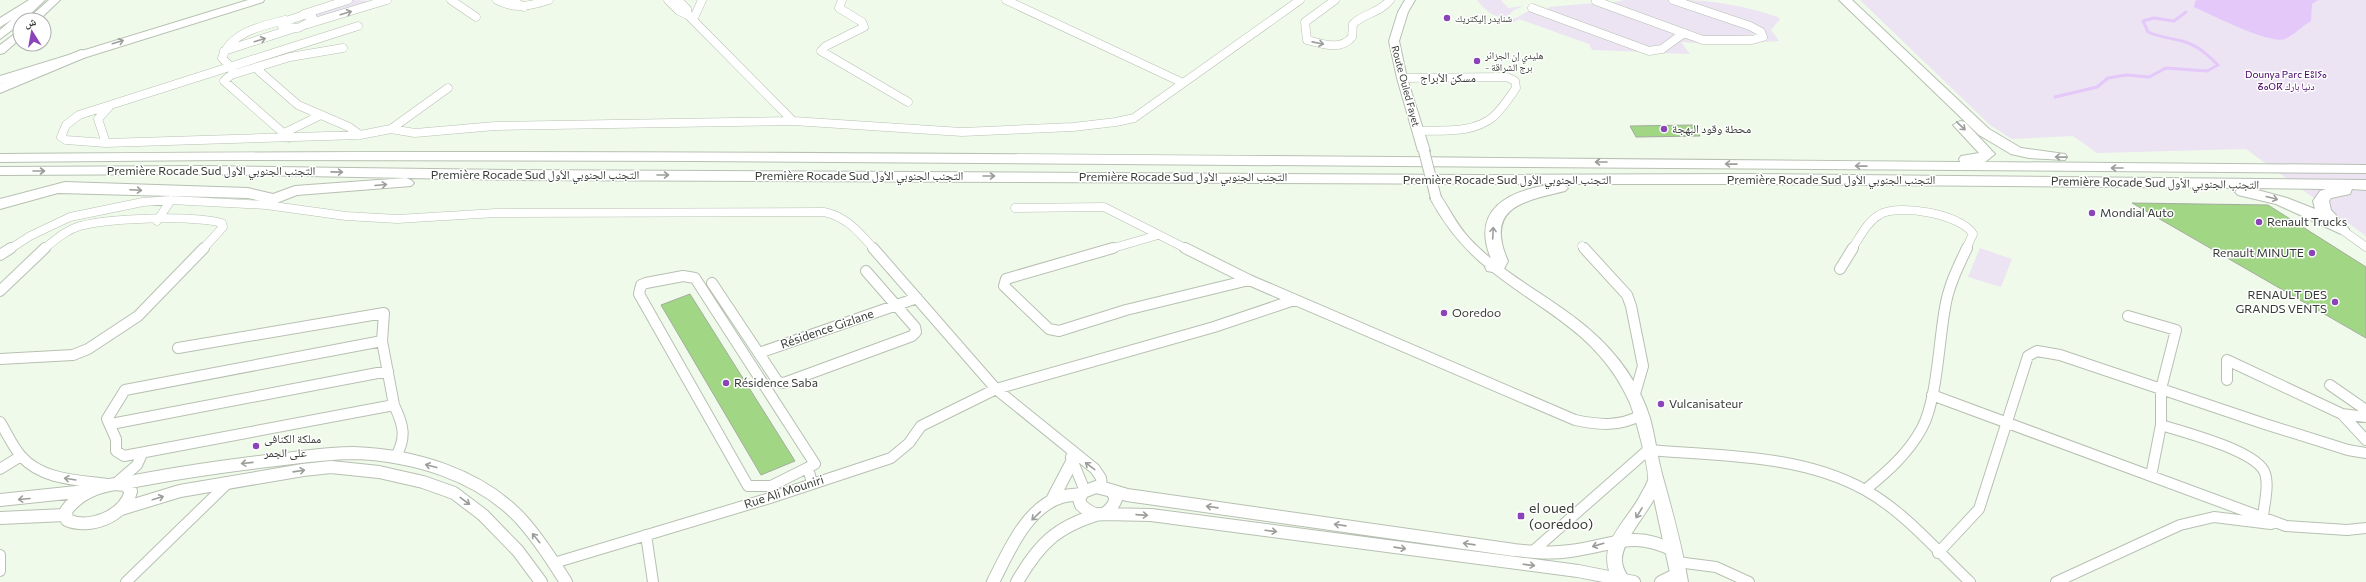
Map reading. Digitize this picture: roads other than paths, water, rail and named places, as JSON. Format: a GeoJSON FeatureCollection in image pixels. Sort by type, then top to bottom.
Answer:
{"type":"FeatureCollection","features":[{"type":"Feature","properties":{"kind":"highway"},"geometry":{"type":"LineString","coordinates":[[0,23],[38,0]]}},
{"type":"Feature","properties":{"kind":"highway"},"geometry":{"type":"LineString","coordinates":[[0,36],[38,0]]}},
{"type":"Feature","properties":{"kind":"highway"},"geometry":{"type":"LineString","coordinates":[[41,12],[54,0]]}},
{"type":"Feature","properties":{"kind":"highway"},"geometry":{"type":"LineString","coordinates":[[0,80],[259,0]]}},
{"type":"Feature","properties":{"kind":"highway"},"geometry":{"type":"LineString","coordinates":[[1834,0],[1906,66],[1984,132],[2006,146],[2029,154],[2046,156],[2366,160]]}},
{"type":"Feature","properties":{"kind":"highway"},"geometry":{"type":"LineString","coordinates":[[1844,0],[1988,154],[1985,157],[1978,159],[1917,158],[1881,166]]}},
{"type":"Feature","properties":{"kind":"highway"},"geometry":{"type":"LineString","coordinates":[[0,51],[12,40]]}},
{"type":"Feature","properties":{"kind":"highway"},"geometry":{"type":"LineString","coordinates":[[0,89],[30,74],[81,54]]}},
{"type":"Feature","properties":{"kind":"highway"},"geometry":{"type":"LineString","coordinates":[[0,148],[49,153],[223,156]]}},
{"type":"Feature","properties":{"kind":"highway","name":"Première Rocade Sud التجنب الجنوبي الأول"},"geometry":{"type":"LineString","coordinates":[[0,158],[223,156],[1611,162],[1881,166],[2366,169]]}},
{"type":"Feature","properties":{"kind":"highway"},"geometry":{"type":"LineString","coordinates":[[0,204],[55,189],[112,179],[204,170]]}},
{"type":"Feature","properties":{"kind":"highway","name":"Première Rocade Sud التجنب الجنوبي الأول"},"geometry":{"type":"LineString","coordinates":[[0,171],[204,170],[510,175],[1968,181],[2366,185]]}},
{"type":"Feature","properties":{"kind":"highway"},"geometry":{"type":"LineString","coordinates":[[55,189],[86,188],[186,193],[248,193],[270,202],[295,191],[510,175]]}},
{"type":"Feature","properties":{"kind":"highway"},"geometry":{"type":"LineString","coordinates":[[1493,267],[1500,262],[1492,233],[1495,221],[1502,209],[1515,200],[1545,190],[1631,180]]}},
{"type":"Feature","properties":{"kind":"highway"},"geometry":{"type":"LineString","coordinates":[[1968,181],[2221,190],[2250,193],[2298,207],[2341,229]]}},
{"type":"Feature","properties":{"kind":"highway"},"geometry":{"type":"LineString","coordinates":[[2341,229],[2323,211],[2321,201],[2325,194],[2366,190]]}},
{"type":"Feature","properties":{"kind":"main road","name":"Route Ouled Fayet"},"geometry":{"type":"LineString","coordinates":[[1410,0],[1403,12],[1394,41],[1402,78],[1424,151],[1436,198],[1444,214],[1456,230],[1493,267],[1585,332],[1613,361],[1634,397],[1646,431],[1648,450],[1678,567]]}},
{"type":"Feature","properties":{"kind":"main road"},"geometry":{"type":"LineString","coordinates":[[1626,581],[1616,571],[1614,553],[1620,539],[1641,509],[1656,478]]}},
{"type":"Feature","properties":{"kind":"street"},"geometry":{"type":"LineString","coordinates":[[232,68],[223,61],[224,51],[230,42],[241,35],[262,26],[348,0]]}},
{"type":"Feature","properties":{"kind":"street"},"geometry":{"type":"LineString","coordinates":[[224,51],[387,0]]}},
{"type":"Feature","properties":{"kind":"street"},"geometry":{"type":"LineString","coordinates":[[451,0],[476,17]]}},
{"type":"Feature","properties":{"kind":"street"},"geometry":{"type":"LineString","coordinates":[[497,0],[510,8],[524,8],[549,0]]}},
{"type":"Feature","properties":{"kind":"street"},"geometry":{"type":"LineString","coordinates":[[511,0],[524,8]]}},
{"type":"Feature","properties":{"kind":"street"},"geometry":{"type":"LineString","coordinates":[[668,0],[679,11],[691,18],[793,121]]}},
{"type":"Feature","properties":{"kind":"street"},"geometry":{"type":"LineString","coordinates":[[678,0],[687,9],[691,18]]}},
{"type":"Feature","properties":{"kind":"street"},"geometry":{"type":"LineString","coordinates":[[691,18],[702,0]]}},
{"type":"Feature","properties":{"kind":"street"},"geometry":{"type":"LineString","coordinates":[[842,0],[839,8],[862,22],[864,27],[826,46],[821,51],[908,102]]}},
{"type":"Feature","properties":{"kind":"street"},"geometry":{"type":"LineString","coordinates":[[1006,0],[1181,82]]}},
{"type":"Feature","properties":{"kind":"street"},"geometry":{"type":"LineString","coordinates":[[391,129],[400,132],[415,132],[495,126],[793,121],[924,131],[962,132],[1097,124],[1134,118],[1181,82],[1300,0]]}},
{"type":"Feature","properties":{"kind":"street"},"geometry":{"type":"LineString","coordinates":[[1335,0],[1305,22],[1307,40],[1338,46],[1351,40],[1353,35],[1353,24],[1357,20],[1382,10],[1390,0]]}},
{"type":"Feature","properties":{"kind":"street"},"geometry":{"type":"LineString","coordinates":[[1596,1],[1709,41],[1752,40],[1763,36],[1758,30],[1750,26],[1673,0]]}},
{"type":"Feature","properties":{"kind":"street"},"geometry":{"type":"LineString","coordinates":[[1532,8],[1649,51],[1662,49],[1684,33]]}},
{"type":"Feature","properties":{"kind":"street"},"geometry":{"type":"LineString","coordinates":[[299,16],[314,18],[308,24]]}},
{"type":"Feature","properties":{"kind":"street"},"geometry":{"type":"LineString","coordinates":[[285,20],[282,26],[295,28]]}},
{"type":"Feature","properties":{"kind":"street"},"geometry":{"type":"LineString","coordinates":[[358,26],[232,68],[79,115],[66,125],[61,133],[61,137],[66,140],[106,143],[285,136],[360,135],[391,129],[448,88]]}},
{"type":"Feature","properties":{"kind":"street"},"geometry":{"type":"LineString","coordinates":[[285,136],[224,81],[231,75],[261,68],[290,57],[343,48]]}},
{"type":"Feature","properties":{"kind":"street"},"geometry":{"type":"LineString","coordinates":[[261,68],[259,70],[298,105],[319,116],[349,127],[360,135]]}},
{"type":"Feature","properties":{"kind":"street","name":"مسكن الأبراج"},"geometry":{"type":"LineString","coordinates":[[1402,78],[1507,78],[1515,81],[1516,88],[1494,117],[1484,124],[1470,128],[1418,131]]}},
{"type":"Feature","properties":{"kind":"street"},"geometry":{"type":"LineString","coordinates":[[106,143],[98,119],[106,109],[117,103]]}},
{"type":"Feature","properties":{"kind":"street"},"geometry":{"type":"LineString","coordinates":[[285,136],[319,116]]}},
{"type":"Feature","properties":{"kind":"street"},"geometry":{"type":"LineString","coordinates":[[157,221],[171,200]]}},
{"type":"Feature","properties":{"kind":"street"},"geometry":{"type":"LineString","coordinates":[[0,255],[30,236],[70,217],[143,202],[171,200],[270,202],[346,216],[397,219],[496,213],[824,212],[837,216],[856,228],[996,389],[1071,455],[1095,469],[1105,488],[1115,495],[1116,504],[1101,514],[1063,527],[1046,539],[1032,554],[1017,582]]}},
{"type":"Feature","properties":{"kind":"street"},"geometry":{"type":"LineString","coordinates":[[1014,208],[1104,207],[1249,280],[1575,420],[1605,425],[1635,419],[1640,415]]}},
{"type":"Feature","properties":{"kind":"street"},"geometry":{"type":"LineString","coordinates":[[1840,269],[1873,218],[1884,211],[1901,208],[1922,211],[1956,221],[1972,232],[1973,237],[1952,280],[1945,306],[1932,395],[1923,427],[1897,464],[1865,490]]}},
{"type":"Feature","properties":{"kind":"street"},"geometry":{"type":"LineString","coordinates":[[0,291],[69,230],[93,223],[214,220],[222,223],[223,227],[138,316],[95,345],[72,355],[0,358]]}},
{"type":"Feature","properties":{"kind":"street"},"geometry":{"type":"LineString","coordinates":[[2341,229],[2366,247]]}},
{"type":"Feature","properties":{"kind":"street"},"geometry":{"type":"LineString","coordinates":[[1158,235],[1006,279],[1004,286],[1049,329],[1059,331],[1126,310],[1249,280]]}},
{"type":"Feature","properties":{"kind":"street"},"geometry":{"type":"LineString","coordinates":[[1582,246],[1627,295],[1643,366],[1634,397]]}},
{"type":"Feature","properties":{"kind":"street"},"geometry":{"type":"LineString","coordinates":[[712,283],[778,382],[789,382],[916,332],[915,327],[866,271]]}},
{"type":"Feature","properties":{"kind":"street"},"geometry":{"type":"LineString","coordinates":[[690,276],[695,278],[814,461],[815,464],[808,468],[771,486],[748,486],[743,481],[639,294],[641,285],[656,278],[690,276]]}},
{"type":"Feature","properties":{"kind":"street","name":"Résidence Gizlane"},"geometry":{"type":"LineString","coordinates":[[759,353],[917,298]]}},
{"type":"Feature","properties":{"kind":"street","name":"Rue Ali Mouniri"},"geometry":{"type":"LineString","coordinates":[[554,563],[891,458],[909,443],[921,426],[996,389],[1214,327],[1294,300]]}},
{"type":"Feature","properties":{"kind":"street"},"geometry":{"type":"LineString","coordinates":[[178,348],[384,313],[383,341],[394,405],[405,428],[405,437],[396,456]]}},
{"type":"Feature","properties":{"kind":"street"},"geometry":{"type":"LineString","coordinates":[[2128,316],[2176,330],[2161,389],[2161,425],[2151,476]]}},
{"type":"Feature","properties":{"kind":"street"},"geometry":{"type":"LineString","coordinates":[[383,341],[125,390],[107,419],[111,424],[116,440],[116,451],[124,456],[142,454],[394,405]]}},
{"type":"Feature","properties":{"kind":"street"},"geometry":{"type":"LineString","coordinates":[[1938,552],[1979,508],[2008,423],[2028,356],[2037,352],[2060,355],[2348,450],[2366,453]]}},
{"type":"Feature","properties":{"kind":"street"},"geometry":{"type":"LineString","coordinates":[[2227,380],[2227,360],[2342,414],[2366,417]]}},
{"type":"Feature","properties":{"kind":"street"},"geometry":{"type":"LineString","coordinates":[[111,424],[388,371]]}},
{"type":"Feature","properties":{"kind":"street"},"geometry":{"type":"LineString","coordinates":[[2330,385],[2366,410]]}},
{"type":"Feature","properties":{"kind":"street"},"geometry":{"type":"LineString","coordinates":[[1932,395],[2286,526]]}},
{"type":"Feature","properties":{"kind":"street"},"geometry":{"type":"LineString","coordinates":[[2342,414],[2366,440]]}},
{"type":"Feature","properties":{"kind":"street"},"geometry":{"type":"LineString","coordinates":[[0,422],[21,456],[37,469],[56,476],[129,487],[131,495],[121,509]]}},
{"type":"Feature","properties":{"kind":"street"},"geometry":{"type":"LineString","coordinates":[[2161,425],[2237,452],[2257,462],[2265,475],[2263,517]]}},
{"type":"Feature","properties":{"kind":"street"},"geometry":{"type":"LineString","coordinates":[[1532,552],[1648,450],[1781,463],[1830,476],[1865,490],[1907,522],[1970,582]]}},
{"type":"Feature","properties":{"kind":"street"},"geometry":{"type":"LineString","coordinates":[[0,500],[91,490],[114,484],[173,473],[324,454],[346,453],[396,456],[458,474],[485,489],[519,518],[539,540],[566,582]]}},
{"type":"Feature","properties":{"kind":"street"},"geometry":{"type":"LineString","coordinates":[[114,484],[138,465],[142,454]]}},
{"type":"Feature","properties":{"kind":"street"},"geometry":{"type":"LineString","coordinates":[[1071,455],[1084,493],[1079,502],[1084,510],[1101,514],[1152,515],[1578,571],[1626,581]]}},
{"type":"Feature","properties":{"kind":"street"},"geometry":{"type":"LineString","coordinates":[[993,582],[1017,536],[1052,500],[1071,455]]}},
{"type":"Feature","properties":{"kind":"street"},"geometry":{"type":"LineString","coordinates":[[0,468],[21,456]]}},
{"type":"Feature","properties":{"kind":"street"},"geometry":{"type":"LineString","coordinates":[[65,516],[71,523],[85,524],[104,519],[121,509],[180,491],[230,481],[331,468],[379,472],[423,482],[454,493],[483,515],[518,551],[541,582]]}},
{"type":"Feature","properties":{"kind":"street"},"geometry":{"type":"LineString","coordinates":[[808,468],[812,483]]}},
{"type":"Feature","properties":{"kind":"street"},"geometry":{"type":"LineString","coordinates":[[126,582],[230,481]]}},
{"type":"Feature","properties":{"kind":"street"},"geometry":{"type":"LineString","coordinates":[[1052,500],[1061,496],[1105,488],[1127,495],[1532,552],[1571,551],[1620,539],[1642,538],[1659,542],[1678,567]]}},
{"type":"Feature","properties":{"kind":"street"},"geometry":{"type":"LineString","coordinates":[[65,516],[70,505],[91,490]]}},
{"type":"Feature","properties":{"kind":"street"},"geometry":{"type":"LineString","coordinates":[[0,518],[65,516]]}},
{"type":"Feature","properties":{"kind":"street"},"geometry":{"type":"LineString","coordinates":[[2056,582],[2180,525],[2214,518],[2286,526],[2347,530],[2366,528]]}},
{"type":"Feature","properties":{"kind":"street"},"geometry":{"type":"LineString","coordinates":[[646,535],[653,582]]}},
{"type":"Feature","properties":{"kind":"street"},"geometry":{"type":"LineString","coordinates":[[0,555],[0,571]]}},
{"type":"Feature","properties":{"kind":"street"},"geometry":{"type":"LineString","coordinates":[[1660,582],[1678,567],[1716,567],[1749,582]]}},
{"type":"Feature","properties":{"kind":"waterway"},"geometry":{"type":"LineString","coordinates":[[2055,97],[2097,87],[2108,78],[2126,75],[2149,77],[2166,68],[2207,71],[2218,65],[2197,47],[2182,41],[2148,32],[2143,21],[2154,18],[2174,21],[2186,12]]}},
{"type":"Feature","properties":{"kind":"place","name":"شنايدر إليكتريك"},"geometry":{"type":"Point","coordinates":[1447,18]}},
{"type":"Feature","properties":{"kind":"place","name":"هليدي إن الجزائر - برج الشراقة"},"geometry":{"type":"Point","coordinates":[1477,61]}},
{"type":"Feature","properties":{"kind":"place","name":"محطة وقود البهجة"},"geometry":{"type":"Point","coordinates":[1664,129]}},
{"type":"Feature","properties":{"kind":"place","name":"Mondial Auto"},"geometry":{"type":"Point","coordinates":[2092,213]}},
{"type":"Feature","properties":{"kind":"place","name":"Renault Trucks"},"geometry":{"type":"Point","coordinates":[2259,222]}},
{"type":"Feature","properties":{"kind":"place","name":"Renault MINUTE"},"geometry":{"type":"Point","coordinates":[2312,253]}},
{"type":"Feature","properties":{"kind":"place","name":"RENAULT DES GRANDS VENTS"},"geometry":{"type":"Point","coordinates":[2335,302]}},
{"type":"Feature","properties":{"kind":"place","name":"Ooredoo"},"geometry":{"type":"Point","coordinates":[1444,313]}},
{"type":"Feature","properties":{"kind":"place","name":"Résidence Saba"},"geometry":{"type":"Point","coordinates":[726,383]}},
{"type":"Feature","properties":{"kind":"place","name":"Vulcanisateur"},"geometry":{"type":"Point","coordinates":[1661,404]}},
{"type":"Feature","properties":{"kind":"place","name":"مملكة الكنافى على الجمر"},"geometry":{"type":"Point","coordinates":[256,446]}},
{"type":"Feature","properties":{"kind":"place","name":"el oued (ooredoo)"},"geometry":{"type":"Point","coordinates":[1521,516]}},
{"type":"Feature","properties":{"kind":"park label","name":"Dounya Parc ⴹⵓⵏⵢⴰ ⵒⴰⵔⴽ دنيا بارك"},"geometry":{"type":"Point","coordinates":[2286,80]}}]}
